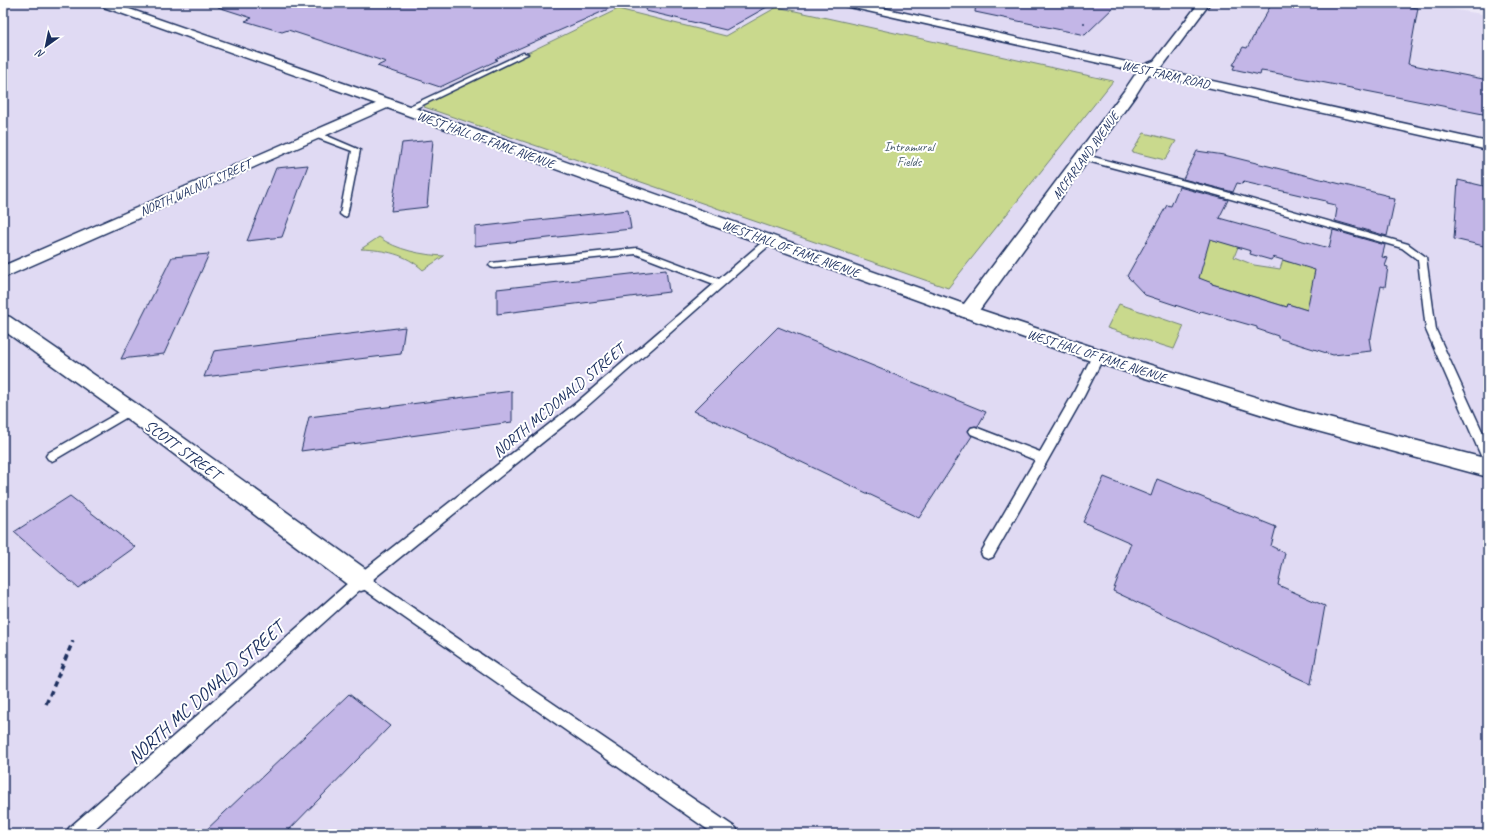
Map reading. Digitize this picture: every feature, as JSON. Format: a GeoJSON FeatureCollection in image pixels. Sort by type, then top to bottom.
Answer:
{"type":"FeatureCollection","features":[{"type":"Feature","properties":{"kind":"street","name":"WEST HALL OF FAME AVENUE"},"geometry":{"type":"LineString","coordinates":[[102,3],[387,103],[968,312],[1098,356],[1295,417],[1488,468]]}},
{"type":"Feature","properties":{"kind":"street","name":"WEST FARM ROAD"},"geometry":{"type":"LineString","coordinates":[[845,3],[874,6],[1488,146]]}},
{"type":"Feature","properties":{"kind":"street","name":"MCFARLAND AVENUE"},"geometry":{"type":"LineString","coordinates":[[968,312],[1130,93],[1145,69],[1158,64],[1205,3]]}},
{"type":"Feature","properties":{"kind":"street","name":"NORTH WALNUT STREET"},"geometry":{"type":"LineString","coordinates":[[3,273],[387,103]]}},
{"type":"Feature","properties":{"kind":"street","name":"SCOTT STREET"},"geometry":{"type":"LineString","coordinates":[[3,321],[130,410],[361,580]]}},
{"type":"Feature","properties":{"kind":"lane"},"geometry":{"type":"LineString","coordinates":[[405,110],[525,54]]}},
{"type":"Feature","properties":{"kind":"lane"},"geometry":{"type":"LineString","coordinates":[[315,134],[356,150],[344,214]]}},
{"type":"Feature","properties":{"kind":"lane"},"geometry":{"type":"LineString","coordinates":[[1083,157],[1220,193],[1392,242],[1405,246],[1423,259],[1431,330],[1488,458]]}},
{"type":"Feature","properties":{"kind":"lane","name":"NORTH MCDONALD STREET"},"geometry":{"type":"LineString","coordinates":[[361,580],[580,406],[770,240]]}},
{"type":"Feature","properties":{"kind":"lane"},"geometry":{"type":"LineString","coordinates":[[494,265],[637,250],[721,283]]}},
{"type":"Feature","properties":{"kind":"lane"},"geometry":{"type":"LineString","coordinates":[[988,553],[1078,396],[1098,356]]}},
{"type":"Feature","properties":{"kind":"lane"},"geometry":{"type":"LineString","coordinates":[[52,456],[130,410]]}},
{"type":"Feature","properties":{"kind":"lane"},"geometry":{"type":"LineString","coordinates":[[975,430],[1042,458]]}},
{"type":"Feature","properties":{"kind":"lane"},"geometry":{"type":"LineString","coordinates":[[361,580],[730,834]]}},
{"type":"Feature","properties":{"kind":"lane","name":"NORTH MC DONALD STREET"},"geometry":{"type":"LineString","coordinates":[[75,834],[361,580]]}},
{"type":"Feature","properties":{"kind":"path"},"geometry":{"type":"LineString","coordinates":[[46,704],[74,641]]}},
{"type":"Feature","properties":{"kind":"shaded area"},"geometry":{"type":"Polygon","coordinates":[[[3,3],[1413,3],[1488,15],[1488,834],[3,834],[3,3]]]}},
{"type":"Feature","properties":{"kind":"green space","name":"Intramural Fields"},"geometry":{"type":"Polygon","coordinates":[[[777,7],[1113,81],[948,288],[424,107],[426,103],[432,99],[618,9],[726,36],[777,7]]]}},
{"type":"Feature","properties":{"kind":"green space"},"geometry":{"type":"Polygon","coordinates":[[[1144,133],[1176,141],[1165,160],[1132,152],[1144,133]]]}},
{"type":"Feature","properties":{"kind":"green space"},"geometry":{"type":"Polygon","coordinates":[[[379,237],[386,242],[410,251],[444,256],[423,270],[410,260],[395,254],[378,250],[361,249],[379,237]]]}},
{"type":"Feature","properties":{"kind":"green space"},"geometry":{"type":"Polygon","coordinates":[[[1210,238],[1238,247],[1234,257],[1254,265],[1280,269],[1283,260],[1288,262],[1320,261],[1313,303],[1308,302],[1307,310],[1288,304],[1287,307],[1197,278],[1210,238]]]}},
{"type":"Feature","properties":{"kind":"green space"},"geometry":{"type":"Polygon","coordinates":[[[1119,304],[1184,326],[1174,349],[1107,328],[1119,304]]]}},
{"type":"Feature","properties":{"kind":"building"},"geometry":{"type":"Polygon","coordinates":[[[218,3],[425,3],[434,5],[441,3],[622,3],[495,59],[498,60],[440,87],[377,66],[386,62],[288,30],[282,32],[245,21],[252,18],[218,7],[218,3]]]}},
{"type":"Feature","properties":{"kind":"building"},"geometry":{"type":"Polygon","coordinates":[[[647,3],[774,3],[726,30],[646,11],[647,3]]]}},
{"type":"Feature","properties":{"kind":"building"},"geometry":{"type":"Polygon","coordinates":[[[976,3],[1118,3],[1085,35],[975,12],[976,3]]]}},
{"type":"Feature","properties":{"kind":"building"},"geometry":{"type":"Polygon","coordinates":[[[1272,3],[1384,3],[1418,8],[1408,64],[1488,80],[1488,115],[1275,73],[1261,71],[1260,75],[1233,69],[1235,65],[1233,65],[1243,47],[1247,48],[1272,3]]]}},
{"type":"Feature","properties":{"kind":"building"},"geometry":{"type":"Polygon","coordinates":[[[433,140],[427,207],[391,211],[402,143],[433,140]]]}},
{"type":"Feature","properties":{"kind":"building"},"geometry":{"type":"Polygon","coordinates":[[[1197,151],[1224,155],[1389,196],[1388,198],[1395,199],[1387,236],[1335,221],[1337,209],[1335,208],[1335,205],[1326,203],[1326,201],[1244,182],[1242,184],[1237,183],[1233,192],[1183,179],[1197,151]]]}},
{"type":"Feature","properties":{"kind":"building"},"geometry":{"type":"Polygon","coordinates":[[[308,165],[282,237],[247,241],[276,168],[308,165]]]}},
{"type":"Feature","properties":{"kind":"building"},"geometry":{"type":"Polygon","coordinates":[[[1458,180],[1488,187],[1488,247],[1454,239],[1458,180]]]}},
{"type":"Feature","properties":{"kind":"building"},"geometry":{"type":"Polygon","coordinates":[[[1179,187],[1228,200],[1219,218],[1329,248],[1333,230],[1385,245],[1382,257],[1388,258],[1385,266],[1388,267],[1385,287],[1381,286],[1371,338],[1369,338],[1371,351],[1333,355],[1278,338],[1278,336],[1257,329],[1257,327],[1201,311],[1199,313],[1145,295],[1127,276],[1167,205],[1171,206],[1179,187]],[[1210,239],[1199,278],[1212,284],[1287,307],[1288,304],[1307,310],[1315,270],[1273,257],[1271,260],[1250,254],[1251,251],[1210,239]]]}},
{"type":"Feature","properties":{"kind":"building"},"geometry":{"type":"Polygon","coordinates":[[[628,210],[631,229],[475,246],[475,227],[628,210]]]}},
{"type":"Feature","properties":{"kind":"building"},"geometry":{"type":"Polygon","coordinates":[[[209,254],[164,354],[121,359],[172,257],[209,254]]]}},
{"type":"Feature","properties":{"kind":"building"},"geometry":{"type":"Polygon","coordinates":[[[666,270],[669,292],[497,314],[497,289],[666,270]]]}},
{"type":"Feature","properties":{"kind":"building"},"geometry":{"type":"Polygon","coordinates":[[[405,327],[401,354],[204,377],[214,351],[405,327]]]}},
{"type":"Feature","properties":{"kind":"building"},"geometry":{"type":"Polygon","coordinates":[[[778,327],[986,412],[978,426],[971,427],[968,430],[972,436],[919,518],[694,411],[778,327]]]}},
{"type":"Feature","properties":{"kind":"building"},"geometry":{"type":"Polygon","coordinates":[[[512,391],[512,422],[301,451],[309,417],[512,391]]]}},
{"type":"Feature","properties":{"kind":"building"},"geometry":{"type":"Polygon","coordinates":[[[1104,477],[1151,496],[1157,479],[1276,527],[1271,546],[1285,553],[1278,585],[1325,606],[1311,684],[1113,591],[1131,543],[1083,522],[1104,477]]]}},
{"type":"Feature","properties":{"kind":"building"},"geometry":{"type":"Polygon","coordinates":[[[70,496],[135,547],[78,588],[14,532],[70,496]]]}},
{"type":"Feature","properties":{"kind":"building"},"geometry":{"type":"Polygon","coordinates":[[[349,694],[390,726],[285,834],[202,834],[349,694]]]}}]}
